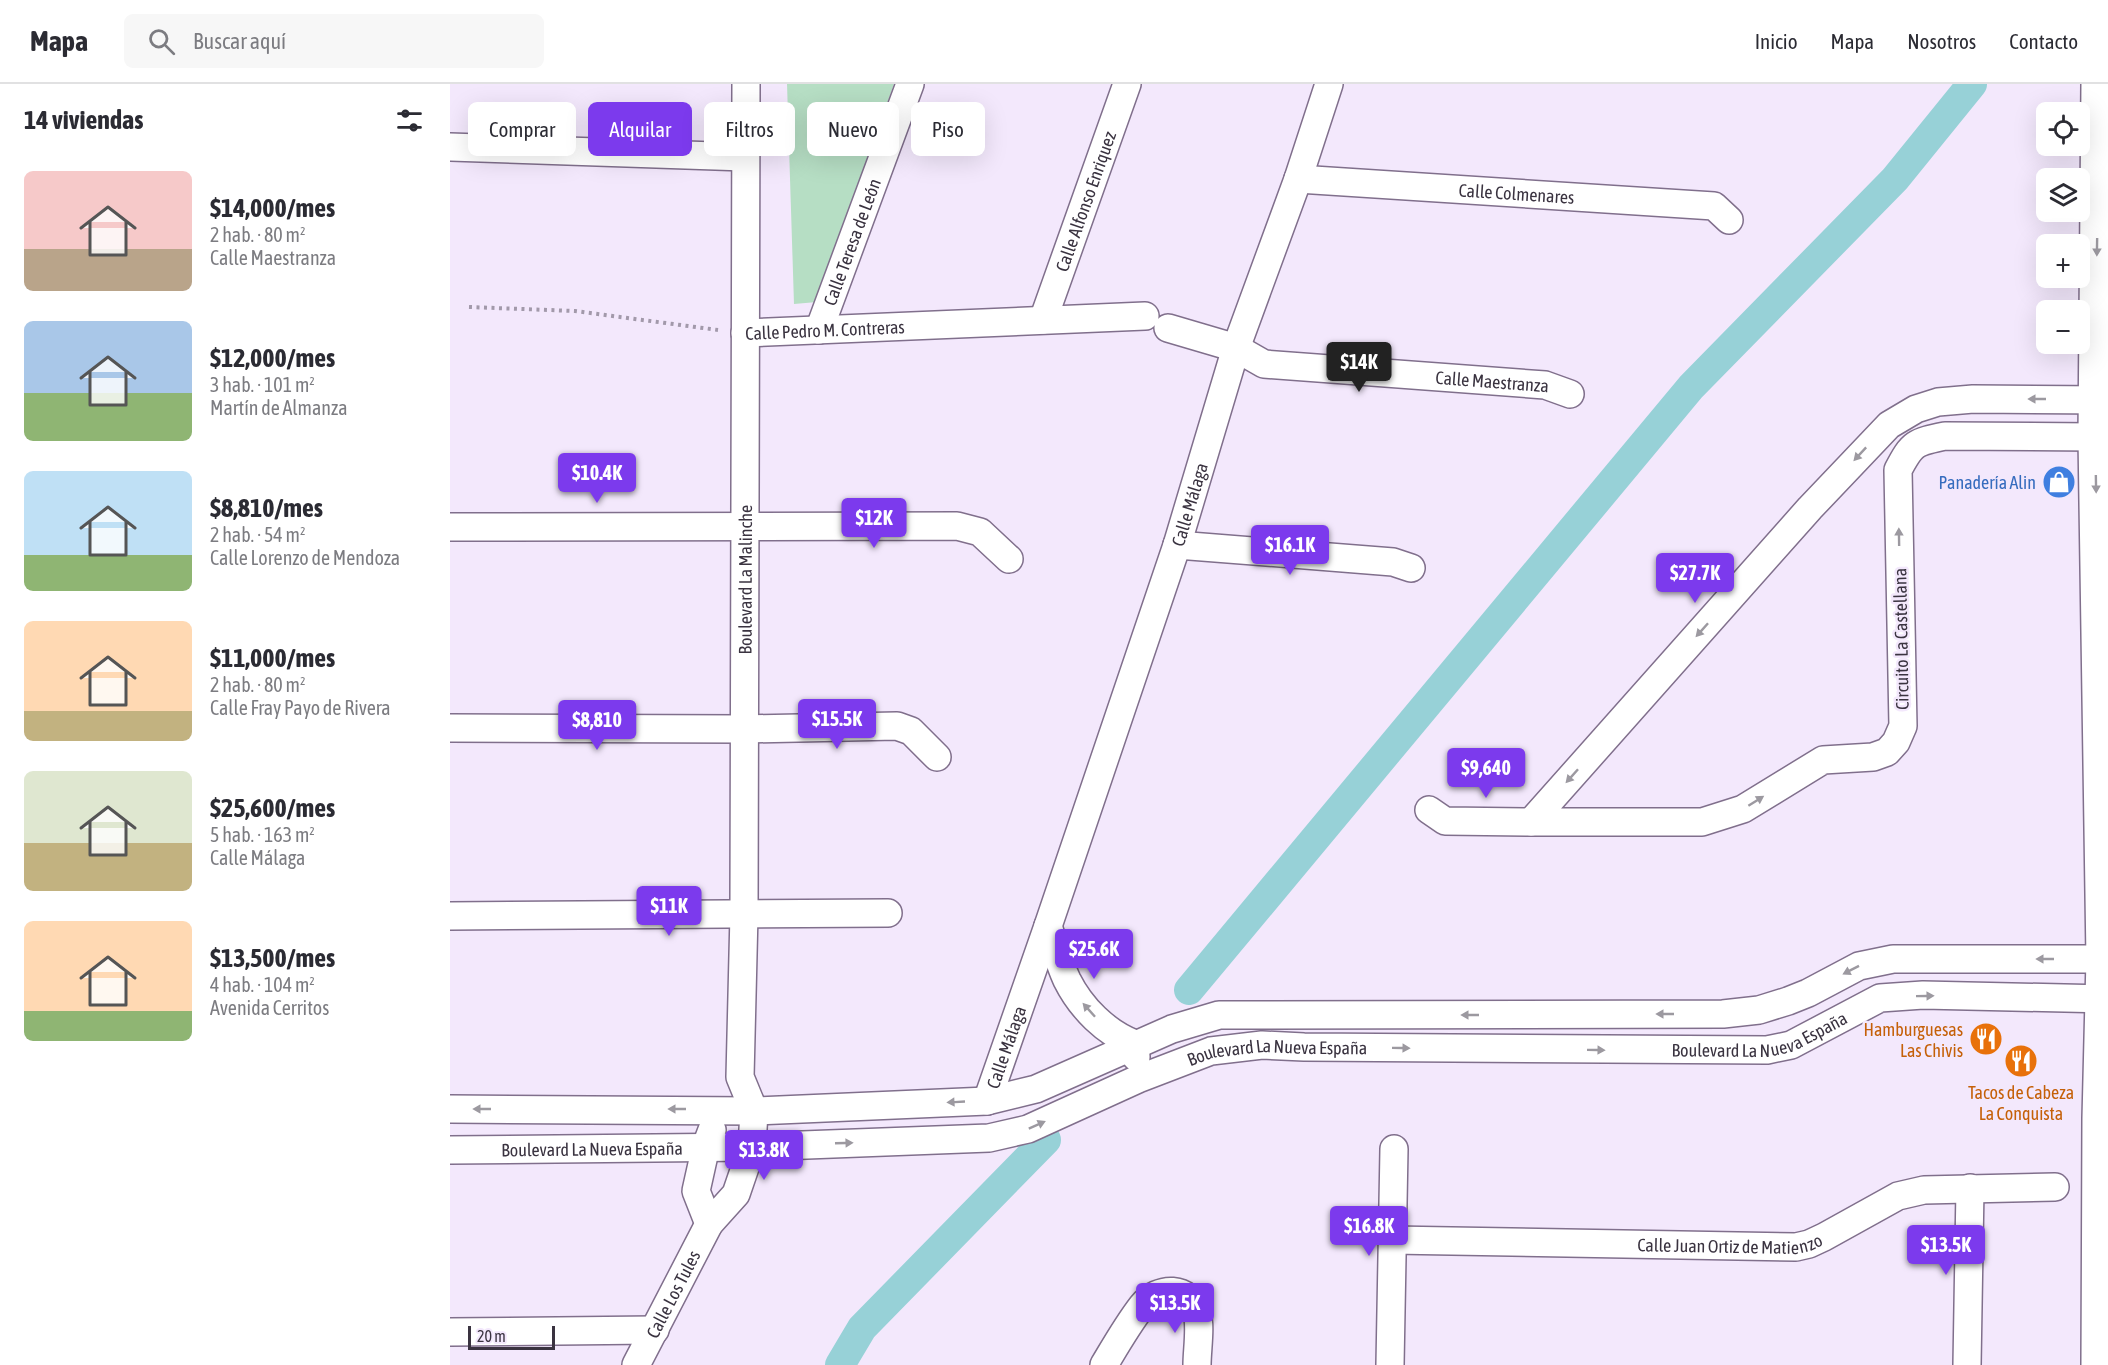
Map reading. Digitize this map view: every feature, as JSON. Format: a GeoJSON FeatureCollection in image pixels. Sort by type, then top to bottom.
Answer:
{"type":"FeatureCollection","features":[{"type":"Feature","properties":{"kind":"street","name":"Boulevard La Malinche"},"geometry":{"type":"LineString","coordinates":[[746,84],[744,914],[741,1077],[754,1111]]}},
{"type":"Feature","properties":{"kind":"street","name":"Calle Teresa de León"},"geometry":{"type":"LineString","coordinates":[[819,330],[910,84]]}},
{"type":"Feature","properties":{"kind":"street","name":"Calle Alfonso Enriquez"},"geometry":{"type":"LineString","coordinates":[[1043,320],[1127,84]]}},
{"type":"Feature","properties":{"kind":"street","name":"Calle Málaga"},"geometry":{"type":"LineString","coordinates":[[987,1101],[1177,545],[1236,348],[1298,179],[1329,84]]}},
{"type":"Feature","properties":{"kind":"street"},"geometry":{"type":"LineString","coordinates":[[2098,84],[2105,959],[2099,1118],[2098,1365]]}},
{"type":"Feature","properties":{"kind":"street"},"geometry":{"type":"LineString","coordinates":[[450,147],[746,157]]}},
{"type":"Feature","properties":{"kind":"street","name":"Calle Colmenares"},"geometry":{"type":"LineString","coordinates":[[1298,179],[1714,206],[1729,220]]}},
{"type":"Feature","properties":{"kind":"street","name":"Calle Pedro M. Contreras"},"geometry":{"type":"LineString","coordinates":[[745,333],[1043,320],[1156,322]]}},
{"type":"Feature","properties":{"kind":"street","name":"Calle Maestranza"},"geometry":{"type":"LineString","coordinates":[[1156,322],[1236,348],[1264,364],[1545,385],[1570,394]]}},
{"type":"Feature","properties":{"kind":"street"},"geometry":{"type":"LineString","coordinates":[[1531,822],[1810,508],[1889,425],[1916,409],[1938,402],[1973,399],[2102,400]]}},
{"type":"Feature","properties":{"kind":"street"},"geometry":{"type":"LineString","coordinates":[[1889,425],[1909,449],[1924,440],[1945,436],[2102,438]]}},
{"type":"Feature","properties":{"kind":"street","name":"Circuito La Castellana"},"geometry":{"type":"LineString","coordinates":[[1429,810],[1445,821],[1702,822],[1743,809],[1823,760],[1873,757],[1887,752],[1896,742],[1903,726],[1898,470],[1909,449]]}},
{"type":"Feature","properties":{"kind":"street"},"geometry":{"type":"LineString","coordinates":[[450,526],[957,526],[980,532],[1009,559]]}},
{"type":"Feature","properties":{"kind":"street"},"geometry":{"type":"LineString","coordinates":[[1177,545],[1393,562],[1411,568]]}},
{"type":"Feature","properties":{"kind":"street"},"geometry":{"type":"LineString","coordinates":[[450,728],[744,729],[897,726],[911,731],[937,757]]}},
{"type":"Feature","properties":{"kind":"street"},"geometry":{"type":"LineString","coordinates":[[450,916],[888,912]]}},
{"type":"Feature","properties":{"kind":"street"},"geometry":{"type":"LineString","coordinates":[[1048,926],[1067,980],[1083,1005],[1104,1026],[1122,1039],[1135,1044],[1138,1080]]}},
{"type":"Feature","properties":{"kind":"street","name":"Boulevard La Nueva España"},"geometry":{"type":"LineString","coordinates":[[450,1109],[754,1111],[987,1101],[1036,1089],[1172,1029],[1219,1016],[1723,1014],[1759,1010],[1788,1002],[1859,966],[1893,959],[2105,959]]}},
{"type":"Feature","properties":{"kind":"street","name":"Boulevard La Nueva España"},"geometry":{"type":"LineString","coordinates":[[450,1150],[752,1147],[989,1138],[1028,1129],[1138,1080],[1211,1051],[1262,1045],[1767,1050],[1791,1045],[1880,998],[1923,995],[2105,999]]}},
{"type":"Feature","properties":{"kind":"street"},"geometry":{"type":"LineString","coordinates":[[710,1224],[696,1191],[706,1146],[719,1109],[741,1077]]}},
{"type":"Feature","properties":{"kind":"street","name":"Calle Los Tules"},"geometry":{"type":"LineString","coordinates":[[636,1365],[710,1224],[736,1194],[752,1147],[754,1111]]}},
{"type":"Feature","properties":{"kind":"street"},"geometry":{"type":"LineString","coordinates":[[1390,1365],[1394,1149]]}},
{"type":"Feature","properties":{"kind":"street","name":"Calle Juan Ortiz de Matienzo"},"geometry":{"type":"LineString","coordinates":[[1392,1240],[1796,1247],[1824,1237],[1898,1196],[1924,1190],[2055,1187]]}},
{"type":"Feature","properties":{"kind":"street"},"geometry":{"type":"LineString","coordinates":[[1967,1365],[1970,1188]]}},
{"type":"Feature","properties":{"kind":"street"},"geometry":{"type":"LineString","coordinates":[[1104,1365],[1143,1304],[1154,1296],[1176,1290],[1194,1305],[1198,1314],[1197,1365]]}},
{"type":"Feature","properties":{"kind":"street"},"geometry":{"type":"LineString","coordinates":[[450,1332],[655,1330]]}},
{"type":"Feature","properties":{"kind":"path","name":"Calle Pedro M. Contreras"},"geometry":{"type":"LineString","coordinates":[[469,307],[575,311],[745,333]]}},
{"type":"Feature","properties":{"kind":"green space"},"geometry":{"type":"Polygon","coordinates":[[[787,84],[894,84],[888,102],[807,102],[807,156],[869,156],[817,302],[794,304],[789,156],[795,156],[795,102],[788,102],[787,84]]]}},
{"type":"Feature","properties":{"kind":"waterway"},"geometry":{"type":"LineString","coordinates":[[1189,990],[1691,387],[1895,179],[1972,84]]}},
{"type":"Feature","properties":{"kind":"waterway"},"geometry":{"type":"LineString","coordinates":[[840,1365],[862,1328],[1046,1140]]}},
{"type":"Feature","properties":{"kind":"place","name":"Panadería Alin"},"geometry":{"type":"Point","coordinates":[2059,482]}},
{"type":"Feature","properties":{"kind":"place","name":"Hamburguesas Las Chivis"},"geometry":{"type":"Point","coordinates":[1986,1039]}},
{"type":"Feature","properties":{"kind":"place","name":"Tacos de Cabeza La Conquista"},"geometry":{"type":"Point","coordinates":[2021,1061]}}]}
